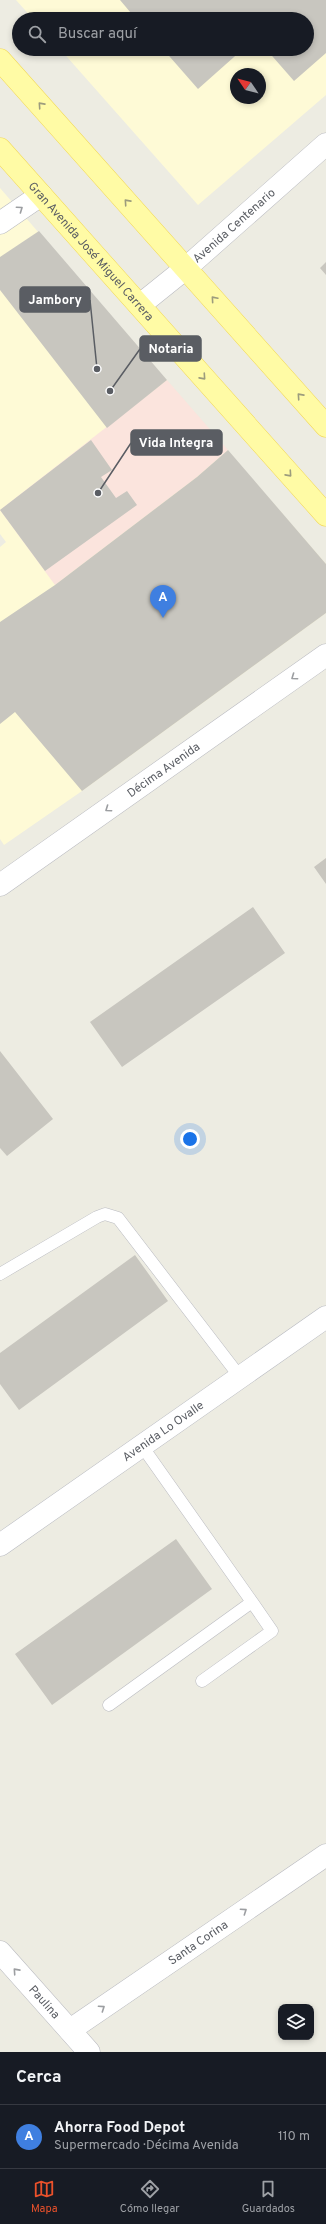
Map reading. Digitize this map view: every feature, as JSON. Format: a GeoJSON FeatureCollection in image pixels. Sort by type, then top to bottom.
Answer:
{"type":"FeatureCollection","features":[{"type":"Feature","properties":{"kind":"main road"},"geometry":{"type":"LineString","coordinates":[[0,60],[326,426]]}},
{"type":"Feature","properties":{"kind":"main road","name":"Gran Avenida José Miguel Carrera"},"geometry":{"type":"LineString","coordinates":[[0,149],[326,515]]}},
{"type":"Feature","properties":{"kind":"street","name":"Avenida Centenario"},"geometry":{"type":"LineString","coordinates":[[140,305],[186,268],[326,144]]}},
{"type":"Feature","properties":{"kind":"street"},"geometry":{"type":"LineString","coordinates":[[0,223],[41,195]]}},
{"type":"Feature","properties":{"kind":"street","name":"Décima Avenida"},"geometry":{"type":"LineString","coordinates":[[0,885],[326,655]]}},
{"type":"Feature","properties":{"kind":"street","name":"Avenida Lo Ovalle"},"geometry":{"type":"LineString","coordinates":[[0,1545],[326,1317]]}},
{"type":"Feature","properties":{"kind":"street","name":"Santa Corina"},"geometry":{"type":"LineString","coordinates":[[70,2030],[326,1855]]}},
{"type":"Feature","properties":{"kind":"street","name":"Paulina"},"geometry":{"type":"LineString","coordinates":[[0,1952],[89,2052]]}},
{"type":"Feature","properties":{"kind":"lane"},"geometry":{"type":"LineString","coordinates":[[0,1274],[96,1217],[105,1214],[118,1218],[240,1377]]}},
{"type":"Feature","properties":{"kind":"lane"},"geometry":{"type":"LineString","coordinates":[[142,1446],[272,1631],[202,1681]]}},
{"type":"Feature","properties":{"kind":"lane"},"geometry":{"type":"LineString","coordinates":[[109,1706],[252,1602]]}},
{"type":"Feature","properties":{"kind":"shaded area"},"geometry":{"type":"Polygon","coordinates":[[[16,0],[326,0],[326,95],[198,205],[66,56],[314,56],[314,12],[27,12],[16,0]]]}},
{"type":"Feature","properties":{"kind":"shaded area"},"geometry":{"type":"Polygon","coordinates":[[[0,188],[326,564],[326,613],[82,791],[4,845],[0,839],[0,547],[6,542],[0,534],[0,188]]]}},
{"type":"Feature","properties":{"kind":"shaded area"},"geometry":{"type":"Polygon","coordinates":[[[167,380],[228,450],[197,477],[55,585],[0,510],[167,380]]]}},
{"type":"Feature","properties":{"kind":"building"},"geometry":{"type":"Polygon","coordinates":[[[120,0],[326,0],[326,53],[294,81],[272,56],[314,56],[314,12],[130,12],[120,0]]]}},
{"type":"Feature","properties":{"kind":"building"},"geometry":{"type":"Polygon","coordinates":[[[169,56],[235,56],[198,89],[169,56]]]}},
{"type":"Feature","properties":{"kind":"building"},"geometry":{"type":"Polygon","coordinates":[[[39,231],[167,380],[107,428],[0,290],[0,257],[39,231]]]}},
{"type":"Feature","properties":{"kind":"building"},"geometry":{"type":"Polygon","coordinates":[[[326,262],[326,275],[320,268],[326,262]]]}},
{"type":"Feature","properties":{"kind":"building"},"geometry":{"type":"Polygon","coordinates":[[[91,440],[112,470],[101,477],[116,498],[127,491],[137,505],[45,571],[0,510],[91,440]]]}},
{"type":"Feature","properties":{"kind":"building"},"geometry":{"type":"Polygon","coordinates":[[[228,450],[326,564],[326,613],[82,791],[15,712],[0,724],[0,622],[55,585],[197,477],[228,450]]]}},
{"type":"Feature","properties":{"kind":"building"},"geometry":{"type":"Polygon","coordinates":[[[326,858],[326,884],[314,867],[326,858]]]}},
{"type":"Feature","properties":{"kind":"building"},"geometry":{"type":"Polygon","coordinates":[[[253,907],[285,953],[122,1067],[90,1022],[253,907]]]}},
{"type":"Feature","properties":{"kind":"building"},"geometry":{"type":"Polygon","coordinates":[[[0,1051],[53,1119],[7,1156],[0,1148],[0,1051]]]}},
{"type":"Feature","properties":{"kind":"building"},"geometry":{"type":"Polygon","coordinates":[[[135,1255],[168,1301],[19,1410],[0,1384],[0,1353],[135,1255]]]}},
{"type":"Feature","properties":{"kind":"building"},"geometry":{"type":"Polygon","coordinates":[[[176,1539],[212,1589],[52,1705],[15,1654],[176,1539]]]}},
{"type":"Feature","properties":{"kind":"place","name":"Jambory"},"geometry":{"type":"Point","coordinates":[97,369]}},
{"type":"Feature","properties":{"kind":"place","name":"Notaria"},"geometry":{"type":"Point","coordinates":[110,391]}},
{"type":"Feature","properties":{"kind":"place","name":"Vida Integra"},"geometry":{"type":"Point","coordinates":[98,493]}},
{"type":"Feature","properties":{"kind":"place","name":"Ahorra Food Depot"},"geometry":{"type":"Point","coordinates":[163,618]}}]}
